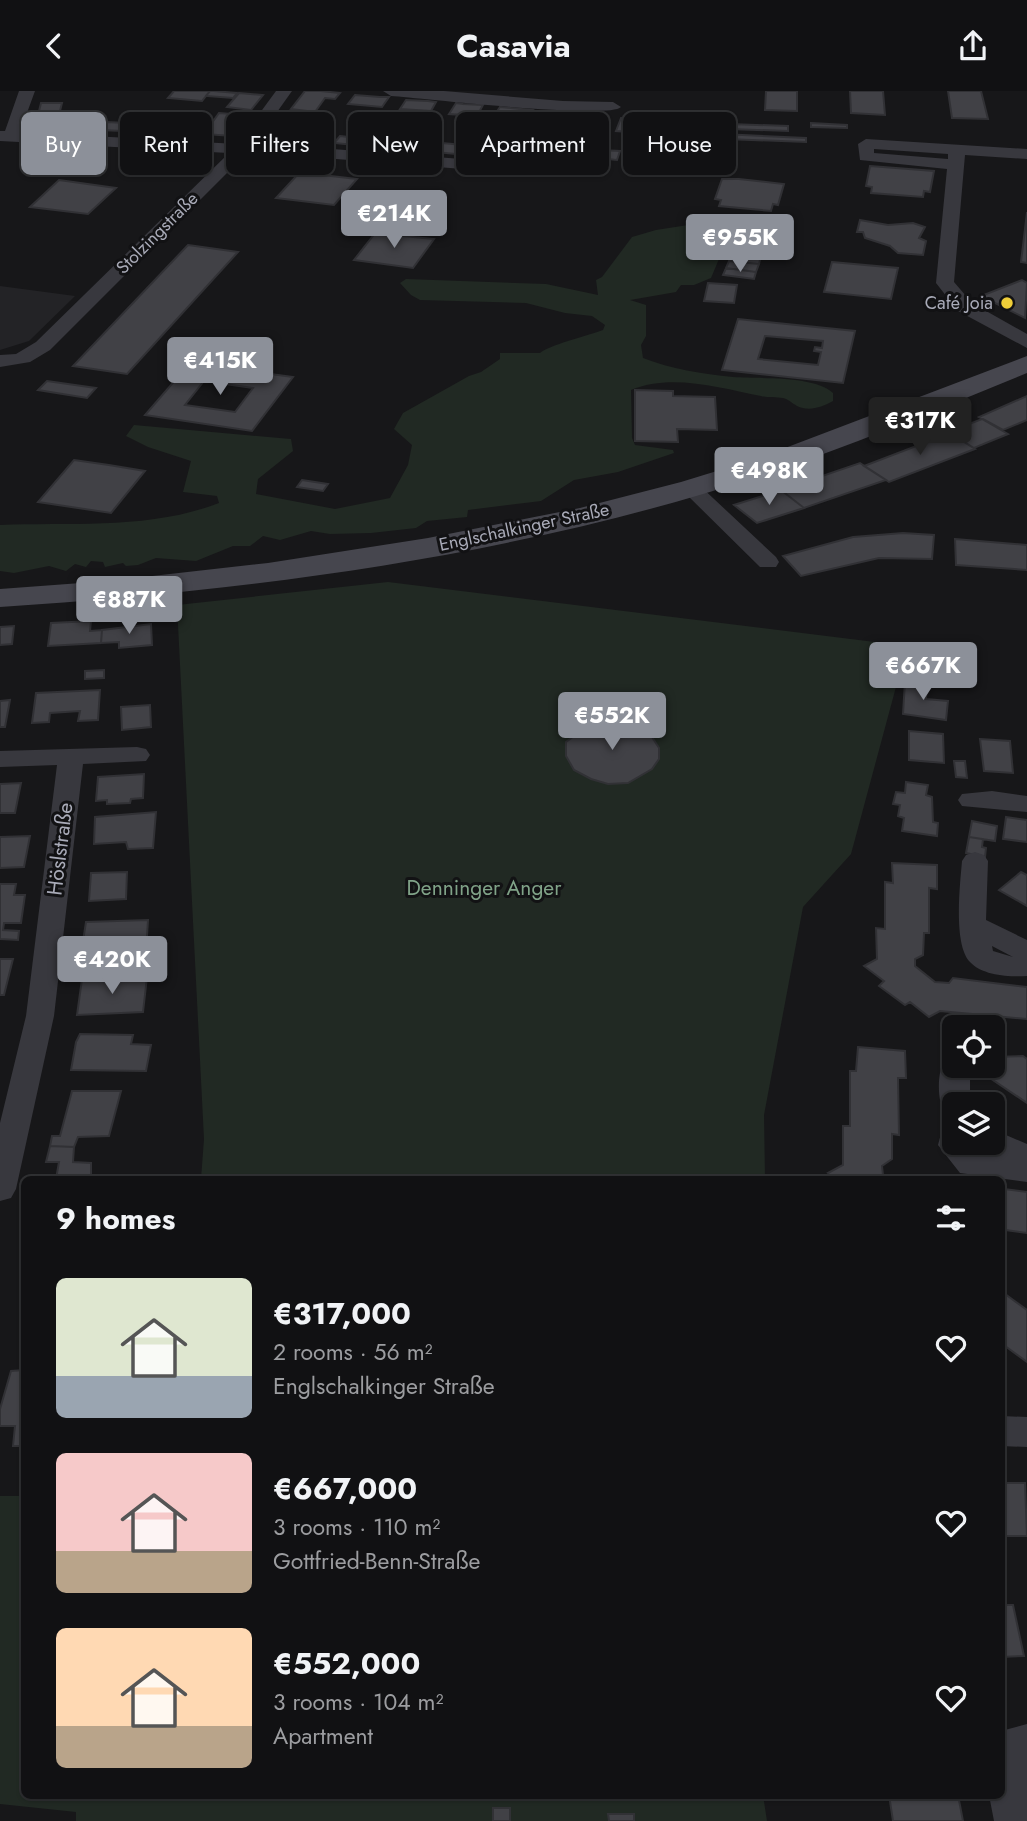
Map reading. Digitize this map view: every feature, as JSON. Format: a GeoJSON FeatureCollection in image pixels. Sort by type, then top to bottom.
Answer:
{"type":"FeatureCollection","features":[{"type":"Feature","properties":{"kind":"main road","name":"Englschalkinger Straße"},"geometry":{"type":"LineString","coordinates":[[0,581],[114,573],[304,550],[382,539],[555,503],[667,476],[754,450],[1027,349]]}},
{"type":"Feature","properties":{"kind":"main road","name":"Englschalkinger Straße"},"geometry":{"type":"LineString","coordinates":[[0,598],[127,589],[322,565],[505,534],[691,488],[854,434],[1027,364]]}},
{"type":"Feature","properties":{"kind":"street"},"geometry":{"type":"LineString","coordinates":[[27,91],[6,136],[226,147]]}},
{"type":"Feature","properties":{"kind":"street","name":"Stolzingstraße"},"geometry":{"type":"LineString","coordinates":[[269,112],[284,91]]}},
{"type":"Feature","properties":{"kind":"street"},"geometry":{"type":"LineString","coordinates":[[391,91],[563,106],[613,107]]}},
{"type":"Feature","properties":{"kind":"street"},"geometry":{"type":"LineString","coordinates":[[1027,154],[956,158],[945,283],[965,307],[1027,342]]}},
{"type":"Feature","properties":{"kind":"street"},"geometry":{"type":"LineString","coordinates":[[334,155],[456,164]]}},
{"type":"Feature","properties":{"kind":"street","name":"Stolzingstraße"},"geometry":{"type":"LineString","coordinates":[[8,361],[29,357],[43,346],[226,165]]}},
{"type":"Feature","properties":{"kind":"street"},"geometry":{"type":"LineString","coordinates":[[691,488],[768,562]]}},
{"type":"Feature","properties":{"kind":"street"},"geometry":{"type":"LineString","coordinates":[[0,759],[137,755]]}},
{"type":"Feature","properties":{"kind":"street","name":"Höslstraße"},"geometry":{"type":"LineString","coordinates":[[0,1189],[40,1016],[71,757]]}},
{"type":"Feature","properties":{"kind":"street"},"geometry":{"type":"LineString","coordinates":[[971,800],[992,799],[1027,804]]}},
{"type":"Feature","properties":{"kind":"street"},"geometry":{"type":"LineString","coordinates":[[975,861],[972,925],[981,957],[1006,967],[1027,966]]}},
{"type":"Feature","properties":{"kind":"street"},"geometry":{"type":"LineString","coordinates":[[972,925],[1027,952]]}},
{"type":"Feature","properties":{"kind":"street"},"geometry":{"type":"LineString","coordinates":[[1005,1147],[1027,1157]]}},
{"type":"Feature","properties":{"kind":"street"},"geometry":{"type":"LineString","coordinates":[[962,1155],[971,1165],[1027,1170]]}},
{"type":"Feature","properties":{"kind":"street"},"geometry":{"type":"LineString","coordinates":[[1005,1431],[1027,1432]]}},
{"type":"Feature","properties":{"kind":"street"},"geometry":{"type":"LineString","coordinates":[[1014,1821],[1005,1769],[1018,1745]]}},
{"type":"Feature","properties":{"kind":"shaded area"},"geometry":{"type":"Polygon","coordinates":[[[0,286],[75,296],[29,341],[0,350],[0,286]]]}},
{"type":"Feature","properties":{"kind":"green space"},"geometry":{"type":"Polygon","coordinates":[[[714,221],[731,225],[733,236],[711,278],[694,285],[681,285],[676,292],[630,300],[646,305],[646,336],[641,345],[643,358],[710,374],[813,383],[833,393],[833,401],[806,409],[783,398],[764,397],[713,386],[679,382],[646,385],[631,390],[632,438],[635,445],[673,450],[674,453],[618,472],[574,480],[541,501],[468,510],[467,517],[427,521],[416,528],[371,533],[330,534],[311,531],[280,540],[263,536],[250,546],[233,546],[196,561],[156,558],[138,565],[126,566],[123,563],[105,567],[103,562],[91,561],[86,567],[75,564],[66,571],[49,566],[14,573],[0,571],[0,525],[138,521],[192,512],[219,503],[217,496],[183,492],[191,461],[148,447],[126,436],[134,425],[291,439],[293,451],[258,479],[256,494],[335,509],[390,498],[408,465],[412,445],[394,429],[403,413],[481,372],[500,359],[500,353],[540,353],[603,330],[605,325],[592,316],[565,313],[526,303],[420,300],[400,283],[406,279],[546,284],[598,295],[596,280],[602,277],[632,237],[656,230],[714,221]]]}},
{"type":"Feature","properties":{"kind":"green space","name":"Denninger Anger"},"geometry":{"type":"Polygon","coordinates":[[[388,582],[907,646],[851,854],[803,907],[764,1115],[765,1176],[201,1176],[204,1139],[177,605],[388,582]]]}},
{"type":"Feature","properties":{"kind":"green space"},"geometry":{"type":"Polygon","coordinates":[[[0,1496],[21,1496],[21,1799],[764,1799],[767,1821],[76,1821],[76,1812],[0,1804],[0,1496]]]}},
{"type":"Feature","properties":{"kind":"building"},"geometry":{"type":"Polygon","coordinates":[[[174,91],[210,91],[202,101],[168,98],[174,91]]]}},
{"type":"Feature","properties":{"kind":"building"},"geometry":{"type":"Polygon","coordinates":[[[210,91],[237,93],[233,98],[206,96],[210,91]]]}},
{"type":"Feature","properties":{"kind":"building"},"geometry":{"type":"Polygon","coordinates":[[[305,91],[340,93],[335,99],[325,98],[315,112],[291,109],[305,91]]]}},
{"type":"Feature","properties":{"kind":"building"},"geometry":{"type":"Polygon","coordinates":[[[766,91],[797,91],[797,111],[765,110],[766,91]]]}},
{"type":"Feature","properties":{"kind":"building"},"geometry":{"type":"Polygon","coordinates":[[[850,91],[883,91],[885,115],[851,113],[850,91]]]}},
{"type":"Feature","properties":{"kind":"building"},"geometry":{"type":"Polygon","coordinates":[[[948,91],[981,91],[988,119],[952,118],[948,91]]]}},
{"type":"Feature","properties":{"kind":"building"},"geometry":{"type":"Polygon","coordinates":[[[239,93],[263,95],[251,110],[227,107],[239,93]]]}},
{"type":"Feature","properties":{"kind":"building"},"geometry":{"type":"Polygon","coordinates":[[[355,95],[389,97],[382,107],[348,104],[355,95]]]}},
{"type":"Feature","properties":{"kind":"building"},"geometry":{"type":"Polygon","coordinates":[[[406,100],[436,102],[431,111],[400,109],[406,100]]]}},
{"type":"Feature","properties":{"kind":"building"},"geometry":{"type":"Polygon","coordinates":[[[41,103],[62,103],[60,111],[39,111],[41,103]]]}},
{"type":"Feature","properties":{"kind":"building"},"geometry":{"type":"Polygon","coordinates":[[[456,103],[483,105],[479,112],[449,114],[456,103]]]}},
{"type":"Feature","properties":{"kind":"building"},"geometry":{"type":"Polygon","coordinates":[[[500,107],[533,110],[532,112],[496,112],[500,107]]]}},
{"type":"Feature","properties":{"kind":"building"},"geometry":{"type":"Polygon","coordinates":[[[219,113],[226,114],[226,136],[212,135],[212,123],[219,113]]]}},
{"type":"Feature","properties":{"kind":"building"},"geometry":{"type":"Polygon","coordinates":[[[621,118],[623,118],[623,132],[616,131],[621,118]]]}},
{"type":"Feature","properties":{"kind":"building"},"geometry":{"type":"Polygon","coordinates":[[[106,122],[120,123],[120,131],[106,130],[106,122]]]}},
{"type":"Feature","properties":{"kind":"building"},"geometry":{"type":"Polygon","coordinates":[[[811,123],[847,125],[847,128],[811,127],[811,123]]]}},
{"type":"Feature","properties":{"kind":"building"},"geometry":{"type":"Polygon","coordinates":[[[736,124],[788,126],[788,131],[736,129],[736,124]]]}},
{"type":"Feature","properties":{"kind":"building"},"geometry":{"type":"Polygon","coordinates":[[[736,135],[806,138],[806,142],[736,139],[736,135]]]}},
{"type":"Feature","properties":{"kind":"building"},"geometry":{"type":"Polygon","coordinates":[[[340,136],[348,137],[348,144],[334,143],[340,136]]]}},
{"type":"Feature","properties":{"kind":"building"},"geometry":{"type":"Polygon","coordinates":[[[442,143],[456,144],[456,154],[442,153],[442,143]]]}},
{"type":"Feature","properties":{"kind":"building"},"geometry":{"type":"Polygon","coordinates":[[[609,150],[620,151],[617,160],[609,159],[609,150]]]}},
{"type":"Feature","properties":{"kind":"building"},"geometry":{"type":"Polygon","coordinates":[[[870,166],[934,171],[930,192],[924,191],[923,197],[871,193],[872,187],[866,186],[870,166]]]}},
{"type":"Feature","properties":{"kind":"building"},"geometry":{"type":"Polygon","coordinates":[[[297,175],[357,179],[334,205],[276,198],[297,175]]]}},
{"type":"Feature","properties":{"kind":"building"},"geometry":{"type":"Polygon","coordinates":[[[722,179],[784,184],[778,205],[773,204],[771,211],[719,206],[721,200],[715,199],[722,179]]]}},
{"type":"Feature","properties":{"kind":"building"},"geometry":{"type":"Polygon","coordinates":[[[59,180],[116,188],[88,214],[30,207],[59,180]]]}},
{"type":"Feature","properties":{"kind":"building"},"geometry":{"type":"Polygon","coordinates":[[[1027,212],[1027,263],[1021,262],[1027,212]]]}},
{"type":"Feature","properties":{"kind":"building"},"geometry":{"type":"Polygon","coordinates":[[[860,220],[888,225],[913,223],[925,227],[919,238],[926,241],[923,255],[898,253],[890,246],[865,238],[863,232],[857,232],[860,220]]]}},
{"type":"Feature","properties":{"kind":"building"},"geometry":{"type":"Polygon","coordinates":[[[376,232],[434,239],[413,268],[354,260],[376,232]]]}},
{"type":"Feature","properties":{"kind":"building"},"geometry":{"type":"Polygon","coordinates":[[[188,245],[238,252],[127,374],[73,366],[188,245]]]}},
{"type":"Feature","properties":{"kind":"building"},"geometry":{"type":"Polygon","coordinates":[[[732,253],[761,256],[759,264],[729,261],[732,253]]]}},
{"type":"Feature","properties":{"kind":"building"},"geometry":{"type":"Polygon","coordinates":[[[729,261],[759,264],[756,272],[726,268],[729,261]]]}},
{"type":"Feature","properties":{"kind":"building"},"geometry":{"type":"Polygon","coordinates":[[[832,262],[898,268],[891,299],[824,292],[832,262]]]}},
{"type":"Feature","properties":{"kind":"building"},"geometry":{"type":"Polygon","coordinates":[[[726,268],[756,272],[754,279],[723,275],[726,268]]]}},
{"type":"Feature","properties":{"kind":"building"},"geometry":{"type":"Polygon","coordinates":[[[1022,280],[1027,283],[1025,318],[981,296],[1022,280]]]}},
{"type":"Feature","properties":{"kind":"building"},"geometry":{"type":"Polygon","coordinates":[[[708,283],[737,285],[734,303],[704,301],[708,283]]]}},
{"type":"Feature","properties":{"kind":"building"},"geometry":{"type":"Polygon","coordinates":[[[738,319],[855,331],[843,383],[722,370],[738,319]],[[765,336],[758,359],[818,365],[821,352],[814,351],[815,347],[822,348],[823,341],[765,336]]]}},
{"type":"Feature","properties":{"kind":"building"},"geometry":{"type":"Polygon","coordinates":[[[190,363],[293,377],[252,431],[145,415],[190,363]],[[204,381],[185,405],[235,412],[253,388],[204,381]]]}},
{"type":"Feature","properties":{"kind":"building"},"geometry":{"type":"Polygon","coordinates":[[[47,381],[96,388],[87,398],[38,390],[47,381]]]}},
{"type":"Feature","properties":{"kind":"building"},"geometry":{"type":"Polygon","coordinates":[[[635,390],[673,391],[673,396],[715,397],[717,430],[677,429],[678,442],[635,441],[635,390]]]}},
{"type":"Feature","properties":{"kind":"building"},"geometry":{"type":"Polygon","coordinates":[[[1027,396],[1027,420],[1003,430],[979,417],[1027,396]]]}},
{"type":"Feature","properties":{"kind":"building"},"geometry":{"type":"Polygon","coordinates":[[[982,419],[1008,434],[974,448],[948,432],[982,419]]]}},
{"type":"Feature","properties":{"kind":"building"},"geometry":{"type":"Polygon","coordinates":[[[950,433],[975,449],[889,482],[864,466],[950,433]]]}},
{"type":"Feature","properties":{"kind":"building"},"geometry":{"type":"Polygon","coordinates":[[[74,460],[145,471],[111,513],[38,502],[74,460]]]}},
{"type":"Feature","properties":{"kind":"building"},"geometry":{"type":"Polygon","coordinates":[[[860,463],[886,480],[804,508],[781,490],[860,463]]]}},
{"type":"Feature","properties":{"kind":"building"},"geometry":{"type":"Polygon","coordinates":[[[302,480],[328,484],[323,491],[297,487],[302,480]]]}},
{"type":"Feature","properties":{"kind":"building"},"geometry":{"type":"Polygon","coordinates":[[[781,490],[804,508],[757,523],[734,505],[781,490]]]}},
{"type":"Feature","properties":{"kind":"building"},"geometry":{"type":"Polygon","coordinates":[[[903,533],[934,535],[932,559],[879,558],[801,576],[783,556],[853,537],[903,533]]]}},
{"type":"Feature","properties":{"kind":"building"},"geometry":{"type":"Polygon","coordinates":[[[955,539],[1027,545],[1027,570],[956,565],[955,539]]]}},
{"type":"Feature","properties":{"kind":"building"},"geometry":{"type":"Polygon","coordinates":[[[91,621],[90,631],[102,630],[101,643],[48,646],[51,623],[91,621]]]}},
{"type":"Feature","properties":{"kind":"building"},"geometry":{"type":"Polygon","coordinates":[[[151,624],[152,645],[119,648],[119,642],[101,643],[102,630],[151,624]]]}},
{"type":"Feature","properties":{"kind":"building"},"geometry":{"type":"Polygon","coordinates":[[[14,626],[12,644],[0,645],[0,627],[14,626]]]}},
{"type":"Feature","properties":{"kind":"building"},"geometry":{"type":"Polygon","coordinates":[[[920,662],[953,665],[953,678],[920,675],[920,662]]]}},
{"type":"Feature","properties":{"kind":"building"},"geometry":{"type":"Polygon","coordinates":[[[104,670],[104,678],[85,679],[85,671],[104,670]]]}},
{"type":"Feature","properties":{"kind":"building"},"geometry":{"type":"Polygon","coordinates":[[[905,681],[927,683],[926,699],[948,701],[946,720],[903,714],[905,681]]]}},
{"type":"Feature","properties":{"kind":"building"},"geometry":{"type":"Polygon","coordinates":[[[100,690],[98,720],[78,721],[80,711],[50,713],[49,722],[32,723],[36,693],[100,690]]]}},
{"type":"Feature","properties":{"kind":"building"},"geometry":{"type":"Polygon","coordinates":[[[10,700],[5,727],[0,727],[0,701],[10,700]]]}},
{"type":"Feature","properties":{"kind":"building"},"geometry":{"type":"Polygon","coordinates":[[[150,705],[151,727],[122,730],[121,707],[150,705]]]}},
{"type":"Feature","properties":{"kind":"building"},"geometry":{"type":"Polygon","coordinates":[[[606,712],[609,725],[625,725],[641,731],[652,737],[659,748],[659,759],[652,769],[628,783],[608,784],[591,779],[574,770],[566,756],[566,742],[606,712]]]}},
{"type":"Feature","properties":{"kind":"building"},"geometry":{"type":"Polygon","coordinates":[[[909,731],[943,734],[944,763],[909,760],[909,731]]]}},
{"type":"Feature","properties":{"kind":"building"},"geometry":{"type":"Polygon","coordinates":[[[980,739],[1010,741],[1013,773],[984,771],[980,739]]]}},
{"type":"Feature","properties":{"kind":"building"},"geometry":{"type":"Polygon","coordinates":[[[954,761],[965,761],[967,778],[956,777],[954,761]]]}},
{"type":"Feature","properties":{"kind":"building"},"geometry":{"type":"Polygon","coordinates":[[[144,774],[143,798],[131,799],[130,803],[107,804],[107,800],[96,801],[98,777],[144,774]]]}},
{"type":"Feature","properties":{"kind":"building"},"geometry":{"type":"Polygon","coordinates":[[[906,782],[928,785],[926,795],[932,797],[933,822],[938,823],[937,836],[902,831],[904,818],[898,816],[900,805],[893,804],[896,792],[905,793],[906,782]]]}},
{"type":"Feature","properties":{"kind":"building"},"geometry":{"type":"Polygon","coordinates":[[[21,783],[15,813],[0,813],[0,784],[21,783]]]}},
{"type":"Feature","properties":{"kind":"building"},"geometry":{"type":"Polygon","coordinates":[[[156,812],[153,848],[128,849],[126,842],[94,844],[95,817],[156,812]]]}},
{"type":"Feature","properties":{"kind":"building"},"geometry":{"type":"Polygon","coordinates":[[[1006,817],[1027,820],[1027,842],[1003,839],[1006,817]]]}},
{"type":"Feature","properties":{"kind":"building"},"geometry":{"type":"Polygon","coordinates":[[[972,821],[997,826],[995,841],[969,837],[972,821]]]}},
{"type":"Feature","properties":{"kind":"building"},"geometry":{"type":"Polygon","coordinates":[[[30,836],[24,867],[0,868],[0,837],[30,836]]]}},
{"type":"Feature","properties":{"kind":"building"},"geometry":{"type":"Polygon","coordinates":[[[969,837],[983,839],[985,857],[966,853],[969,837]]]}},
{"type":"Feature","properties":{"kind":"building"},"geometry":{"type":"Polygon","coordinates":[[[892,863],[937,865],[937,889],[929,888],[929,933],[924,933],[923,955],[915,959],[915,966],[935,982],[949,983],[953,978],[1027,987],[1027,1019],[940,1011],[929,1017],[910,1002],[905,1005],[879,986],[884,981],[864,966],[877,959],[876,928],[885,929],[885,882],[893,883],[892,863]]]}},
{"type":"Feature","properties":{"kind":"building"},"geometry":{"type":"Polygon","coordinates":[[[127,872],[126,899],[89,901],[91,873],[127,872]]]}},
{"type":"Feature","properties":{"kind":"building"},"geometry":{"type":"Polygon","coordinates":[[[1021,872],[1027,875],[1027,906],[999,890],[1021,872]]]}},
{"type":"Feature","properties":{"kind":"building"},"geometry":{"type":"Polygon","coordinates":[[[0,884],[16,884],[14,895],[25,895],[21,923],[4,923],[3,930],[19,931],[18,940],[0,939],[0,884]]]}},
{"type":"Feature","properties":{"kind":"building"},"geometry":{"type":"Polygon","coordinates":[[[148,920],[146,952],[106,955],[104,967],[83,968],[85,953],[81,954],[86,922],[148,920]]]}},
{"type":"Feature","properties":{"kind":"building"},"geometry":{"type":"Polygon","coordinates":[[[0,959],[13,959],[4,995],[0,995],[0,959]]]}},
{"type":"Feature","properties":{"kind":"building"},"geometry":{"type":"Polygon","coordinates":[[[147,977],[143,1012],[77,1015],[82,979],[147,977]]]}},
{"type":"Feature","properties":{"kind":"building"},"geometry":{"type":"Polygon","coordinates":[[[80,1034],[133,1035],[131,1044],[151,1045],[146,1071],[71,1070],[80,1034]]]}},
{"type":"Feature","properties":{"kind":"building"},"geometry":{"type":"Polygon","coordinates":[[[858,1047],[905,1051],[906,1078],[898,1078],[899,1135],[892,1134],[892,1159],[882,1166],[884,1176],[832,1176],[828,1173],[843,1165],[843,1126],[850,1126],[850,1071],[856,1071],[858,1047]]]}},
{"type":"Feature","properties":{"kind":"building"},"geometry":{"type":"Polygon","coordinates":[[[1023,1056],[1027,1059],[1027,1103],[990,1078],[1005,1078],[1005,1057],[1023,1056]]]}},
{"type":"Feature","properties":{"kind":"building"},"geometry":{"type":"Polygon","coordinates":[[[72,1091],[121,1091],[109,1136],[78,1137],[74,1147],[50,1146],[52,1136],[60,1136],[72,1091]]]}},
{"type":"Feature","properties":{"kind":"building"},"geometry":{"type":"Polygon","coordinates":[[[50,1146],[74,1147],[73,1162],[91,1163],[91,1176],[57,1176],[59,1162],[46,1162],[50,1146]]]}},
{"type":"Feature","properties":{"kind":"building"},"geometry":{"type":"Polygon","coordinates":[[[1005,1189],[1027,1192],[1027,1233],[1005,1230],[1005,1189]]]}},
{"type":"Feature","properties":{"kind":"building"},"geometry":{"type":"Polygon","coordinates":[[[1005,1294],[1027,1310],[1027,1362],[1005,1346],[1005,1294]]]}},
{"type":"Feature","properties":{"kind":"building"},"geometry":{"type":"Polygon","coordinates":[[[21,1370],[21,1446],[13,1446],[15,1426],[0,1426],[0,1409],[11,1371],[21,1370]]]}},
{"type":"Feature","properties":{"kind":"building"},"geometry":{"type":"Polygon","coordinates":[[[1005,1483],[1025,1483],[1027,1536],[1005,1536],[1005,1483]]]}},
{"type":"Feature","properties":{"kind":"building"},"geometry":{"type":"Polygon","coordinates":[[[1005,1605],[1013,1605],[1024,1656],[1005,1657],[1005,1605]]]}},
{"type":"Feature","properties":{"kind":"building"},"geometry":{"type":"Polygon","coordinates":[[[890,1799],[959,1799],[963,1821],[893,1821],[890,1799]]]}},
{"type":"Feature","properties":{"kind":"building"},"geometry":{"type":"Polygon","coordinates":[[[493,1808],[510,1808],[510,1821],[493,1821],[493,1808]]]}},
{"type":"Feature","properties":{"kind":"building"},"geometry":{"type":"Polygon","coordinates":[[[608,1814],[634,1814],[634,1821],[609,1821],[608,1814]]]}},
{"type":"Feature","properties":{"kind":"place","name":"Café Joia"},"geometry":{"type":"Point","coordinates":[1007,303]}}]}
